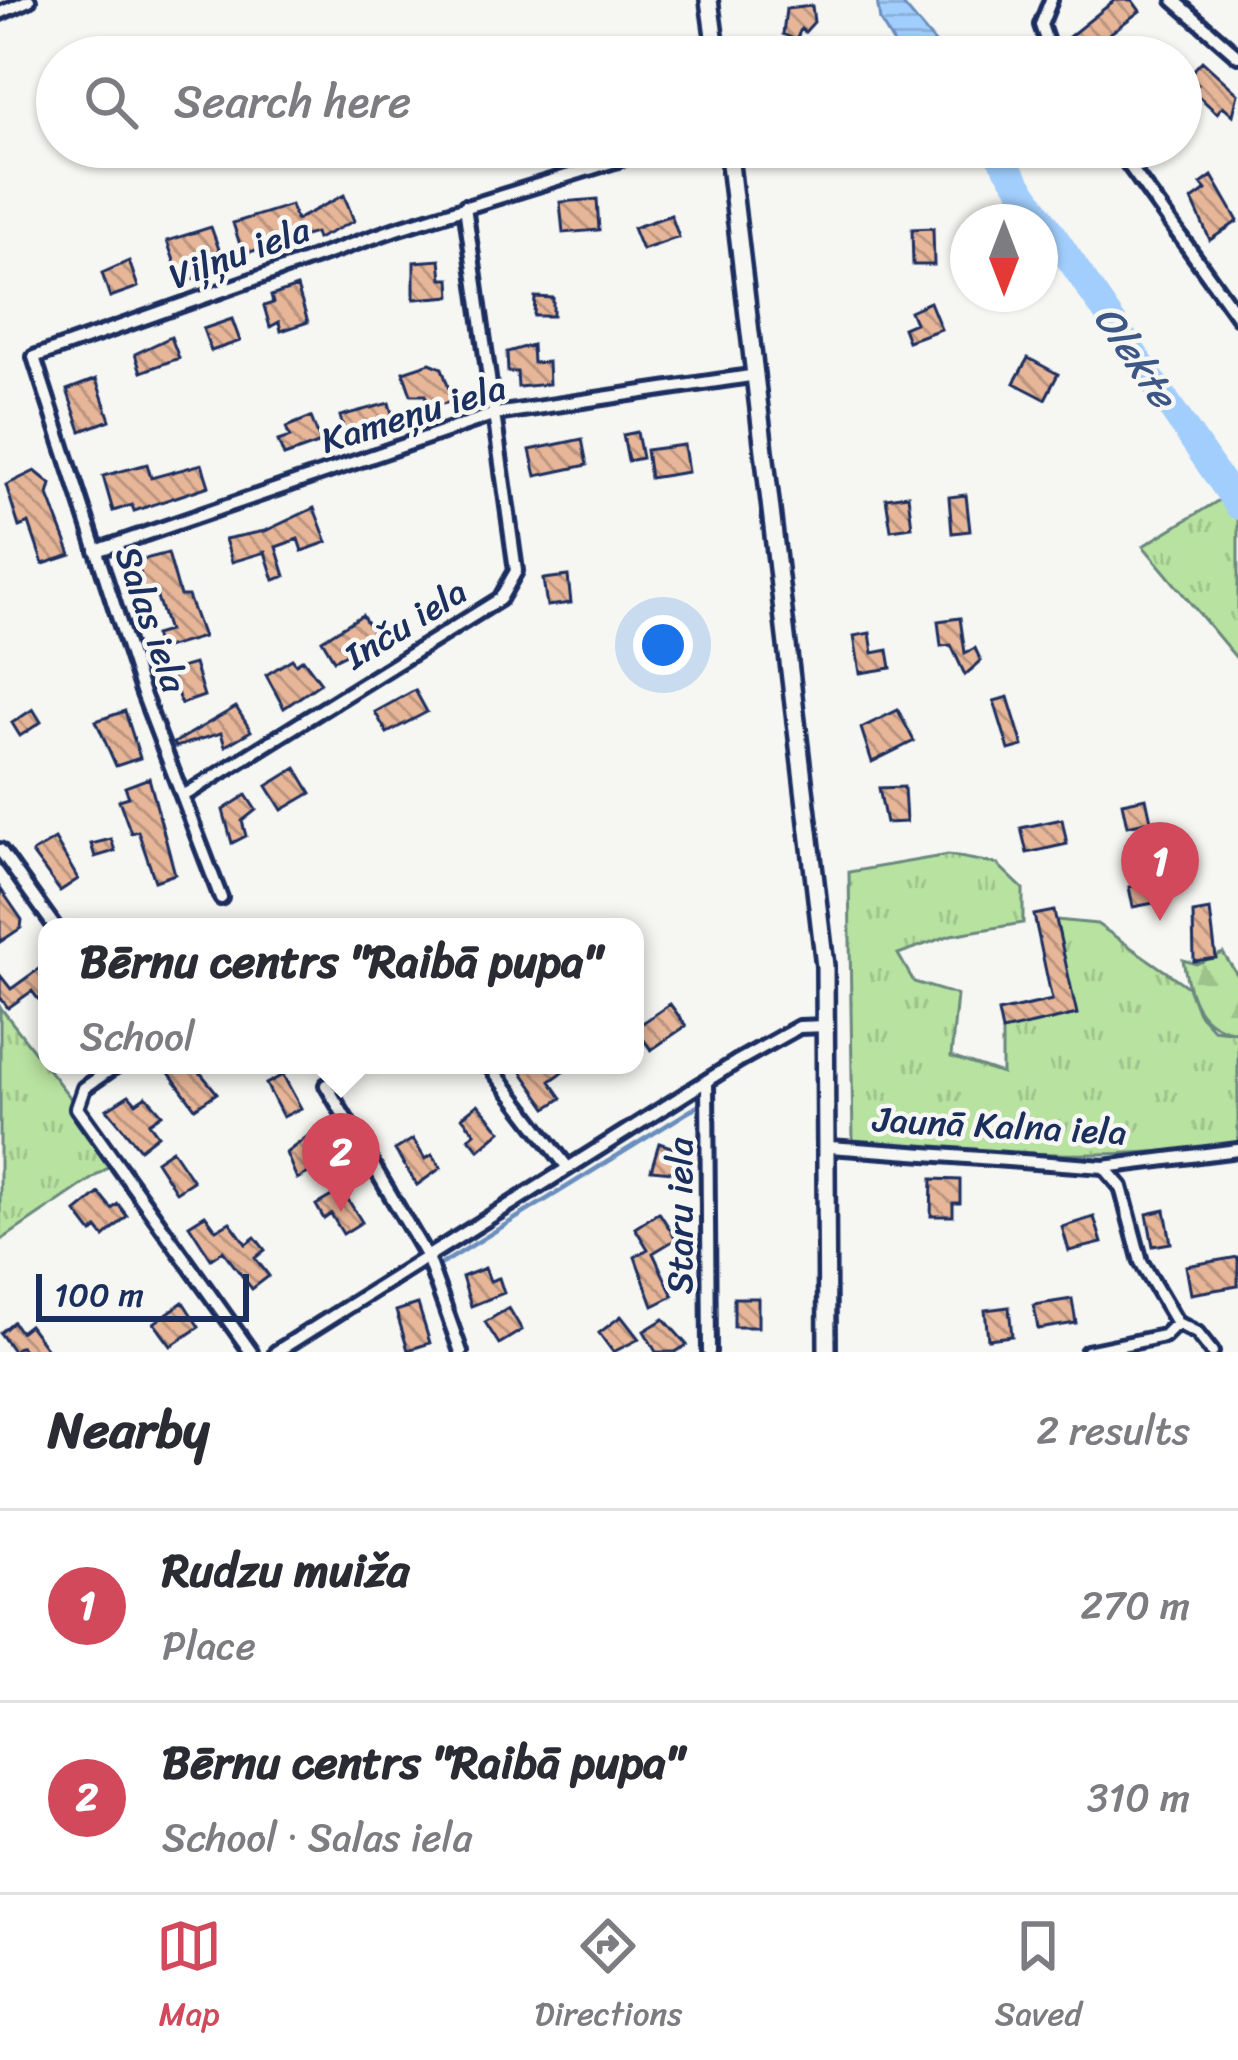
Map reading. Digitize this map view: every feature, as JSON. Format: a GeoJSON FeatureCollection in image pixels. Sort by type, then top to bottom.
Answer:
{"type":"FeatureCollection","features":[{"type":"Feature","properties":{"kind":"main road"},"geometry":{"type":"LineString","coordinates":[[710,0],[714,36]]}},
{"type":"Feature","properties":{"kind":"main road"},"geometry":{"type":"LineString","coordinates":[[731,168],[815,874],[827,1026],[827,1352]]}},
{"type":"Feature","properties":{"kind":"street"},"geometry":{"type":"LineString","coordinates":[[0,13],[29,0]]}},
{"type":"Feature","properties":{"kind":"street"},"geometry":{"type":"LineString","coordinates":[[1045,36],[1041,25],[1051,0]]}},
{"type":"Feature","properties":{"kind":"street"},"geometry":{"type":"LineString","coordinates":[[1174,0],[1238,56]]}},
{"type":"Feature","properties":{"kind":"street","name":"Viļņu iela"},"geometry":{"type":"LineString","coordinates":[[34,357],[465,206],[591,168]]}},
{"type":"Feature","properties":{"kind":"street"},"geometry":{"type":"LineString","coordinates":[[1131,168],[1238,317]]}},
{"type":"Feature","properties":{"kind":"street","name":"Inču iela"},"geometry":{"type":"LineString","coordinates":[[185,795],[500,598],[516,571],[465,206]]}},
{"type":"Feature","properties":{"kind":"street","name":"Salas iela"},"geometry":{"type":"LineString","coordinates":[[34,357],[142,691],[220,898]]}},
{"type":"Feature","properties":{"kind":"street","name":"Kameņu iela"},"geometry":{"type":"LineString","coordinates":[[96,551],[495,414],[757,375]]}},
{"type":"Feature","properties":{"kind":"street"},"geometry":{"type":"LineString","coordinates":[[0,850],[49,918]]}},
{"type":"Feature","properties":{"kind":"street"},"geometry":{"type":"LineString","coordinates":[[276,1352],[706,1081],[799,1028],[827,1026]]}},
{"type":"Feature","properties":{"kind":"street"},"geometry":{"type":"LineString","coordinates":[[104,1074],[84,1088],[77,1108],[251,1352]]}},
{"type":"Feature","properties":{"kind":"street"},"geometry":{"type":"LineString","coordinates":[[496,1074],[568,1168]]}},
{"type":"Feature","properties":{"kind":"street","name":"Staru iela"},"geometry":{"type":"LineString","coordinates":[[706,1081],[709,1352]]}},
{"type":"Feature","properties":{"kind":"street"},"geometry":{"type":"LineString","coordinates":[[326,1085],[427,1257],[461,1352]]}},
{"type":"Feature","properties":{"kind":"street","name":"Jaunā Kalna iela"},"geometry":{"type":"LineString","coordinates":[[830,1147],[1104,1167],[1238,1150]]}},
{"type":"Feature","properties":{"kind":"street"},"geometry":{"type":"LineString","coordinates":[[1104,1167],[1121,1187],[1141,1262],[1177,1323],[1197,1333],[1212,1352]]}},
{"type":"Feature","properties":{"kind":"street"},"geometry":{"type":"LineString","coordinates":[[1087,1352],[1164,1336],[1177,1323]]}},
{"type":"Feature","properties":{"kind":"green space"},"geometry":{"type":"Polygon","coordinates":[[[1226,496],[1238,513],[1238,660],[1143,546],[1226,496]]]}},
{"type":"Feature","properties":{"kind":"green space"},"geometry":{"type":"Polygon","coordinates":[[[948,855],[997,864],[1023,889],[1023,923],[951,935],[898,954],[914,982],[957,995],[951,1057],[1002,1074],[1002,1031],[1076,1014],[1056,920],[1097,924],[1188,987],[1198,1013],[1213,1029],[1238,1032],[1238,1143],[1093,1154],[853,1142],[849,872],[948,855]]]}},
{"type":"Feature","properties":{"kind":"green space"},"geometry":{"type":"Polygon","coordinates":[[[1223,953],[1238,976],[1238,1032],[1204,1017],[1189,987],[1183,960],[1196,964],[1223,953]]]}},
{"type":"Feature","properties":{"kind":"green space"},"geometry":{"type":"Polygon","coordinates":[[[0,1007],[38,1056],[38,1074],[52,1074],[69,1096],[109,1167],[0,1241],[0,1007]]]}},
{"type":"Feature","properties":{"kind":"water"},"geometry":{"type":"Polygon","coordinates":[[[877,0],[899,0],[929,36],[889,36],[880,21],[877,0]]]}},
{"type":"Feature","properties":{"kind":"building"},"geometry":{"type":"Polygon","coordinates":[[[1115,0],[1132,0],[1140,11],[1107,36],[1070,36],[1115,0]]]}},
{"type":"Feature","properties":{"kind":"building"},"geometry":{"type":"Polygon","coordinates":[[[812,6],[814,22],[798,36],[783,34],[786,9],[812,6]]]}},
{"type":"Feature","properties":{"kind":"building"},"geometry":{"type":"Polygon","coordinates":[[[1202,61],[1238,94],[1233,115],[1223,106],[1217,113],[1202,99],[1202,61]]]}},
{"type":"Feature","properties":{"kind":"building"},"geometry":{"type":"Polygon","coordinates":[[[1212,176],[1238,221],[1210,240],[1192,200],[1206,190],[1201,184],[1212,176]]]}},
{"type":"Feature","properties":{"kind":"building"},"geometry":{"type":"Polygon","coordinates":[[[344,195],[354,221],[317,239],[315,233],[243,254],[233,223],[291,205],[296,220],[344,195]]]}},
{"type":"Feature","properties":{"kind":"building"},"geometry":{"type":"Polygon","coordinates":[[[597,199],[599,230],[563,233],[560,202],[597,199]]]}},
{"type":"Feature","properties":{"kind":"building"},"geometry":{"type":"Polygon","coordinates":[[[671,215],[679,237],[642,250],[633,228],[671,215]]]}},
{"type":"Feature","properties":{"kind":"building"},"geometry":{"type":"Polygon","coordinates":[[[211,227],[225,266],[182,283],[167,241],[211,227]]]}},
{"type":"Feature","properties":{"kind":"building"},"geometry":{"type":"Polygon","coordinates":[[[933,228],[934,265],[913,265],[912,229],[933,228]]]}},
{"type":"Feature","properties":{"kind":"building"},"geometry":{"type":"Polygon","coordinates":[[[440,260],[442,279],[450,279],[451,296],[414,299],[414,262],[440,260]]]}},
{"type":"Feature","properties":{"kind":"building"},"geometry":{"type":"Polygon","coordinates":[[[129,261],[138,287],[110,297],[102,273],[129,261]]]}},
{"type":"Feature","properties":{"kind":"building"},"geometry":{"type":"Polygon","coordinates":[[[297,287],[308,322],[281,331],[279,322],[270,327],[264,306],[273,303],[271,296],[297,287]]]}},
{"type":"Feature","properties":{"kind":"building"},"geometry":{"type":"Polygon","coordinates":[[[535,297],[553,298],[553,316],[534,316],[535,297]]]}},
{"type":"Feature","properties":{"kind":"building"},"geometry":{"type":"Polygon","coordinates":[[[930,302],[941,329],[908,341],[903,328],[915,323],[910,311],[930,302]]]}},
{"type":"Feature","properties":{"kind":"building"},"geometry":{"type":"Polygon","coordinates":[[[232,319],[240,341],[211,351],[203,329],[232,319]]]}},
{"type":"Feature","properties":{"kind":"building"},"geometry":{"type":"Polygon","coordinates":[[[171,337],[179,358],[141,372],[135,354],[171,337]]]}},
{"type":"Feature","properties":{"kind":"building"},"geometry":{"type":"Polygon","coordinates":[[[532,345],[533,363],[548,362],[549,384],[518,387],[517,372],[508,372],[507,352],[532,345]]]}},
{"type":"Feature","properties":{"kind":"building"},"geometry":{"type":"Polygon","coordinates":[[[1028,358],[1058,374],[1045,399],[1014,383],[1028,358]]]}},
{"type":"Feature","properties":{"kind":"building"},"geometry":{"type":"Polygon","coordinates":[[[430,363],[442,368],[453,401],[429,408],[425,395],[411,395],[403,372],[430,363]]]}},
{"type":"Feature","properties":{"kind":"building"},"geometry":{"type":"Polygon","coordinates":[[[96,379],[110,420],[81,431],[67,390],[96,379]]]}},
{"type":"Feature","properties":{"kind":"building"},"geometry":{"type":"Polygon","coordinates":[[[389,403],[395,424],[346,438],[340,416],[389,403]]]}},
{"type":"Feature","properties":{"kind":"building"},"geometry":{"type":"Polygon","coordinates":[[[311,417],[321,443],[284,456],[278,441],[290,437],[286,427],[311,417]]]}},
{"type":"Feature","properties":{"kind":"building"},"geometry":{"type":"Polygon","coordinates":[[[637,432],[642,458],[628,461],[623,435],[637,432]]]}},
{"type":"Feature","properties":{"kind":"building"},"geometry":{"type":"Polygon","coordinates":[[[582,439],[587,465],[536,476],[530,450],[582,439]]]}},
{"type":"Feature","properties":{"kind":"building"},"geometry":{"type":"Polygon","coordinates":[[[684,445],[688,472],[650,478],[646,450],[684,445]]]}},
{"type":"Feature","properties":{"kind":"building"},"geometry":{"type":"Polygon","coordinates":[[[147,464],[151,478],[202,464],[209,486],[134,511],[132,505],[113,511],[103,476],[147,464]]]}},
{"type":"Feature","properties":{"kind":"building"},"geometry":{"type":"Polygon","coordinates":[[[35,471],[51,484],[48,495],[71,555],[43,564],[29,523],[19,527],[6,485],[35,471]]]}},
{"type":"Feature","properties":{"kind":"building"},"geometry":{"type":"Polygon","coordinates":[[[908,495],[912,527],[891,530],[886,498],[908,495]]]}},
{"type":"Feature","properties":{"kind":"building"},"geometry":{"type":"Polygon","coordinates":[[[966,495],[970,531],[952,533],[949,497],[966,495]]]}},
{"type":"Feature","properties":{"kind":"building"},"geometry":{"type":"Polygon","coordinates":[[[314,508],[327,542],[302,551],[298,539],[276,547],[285,576],[274,580],[265,552],[232,562],[225,539],[265,531],[314,508]]]}},
{"type":"Feature","properties":{"kind":"building"},"geometry":{"type":"Polygon","coordinates":[[[168,553],[180,596],[188,596],[203,637],[159,650],[154,635],[168,631],[155,591],[138,595],[133,578],[141,576],[137,561],[168,553]]]}},
{"type":"Feature","properties":{"kind":"building"},"geometry":{"type":"Polygon","coordinates":[[[568,576],[571,603],[547,606],[543,579],[568,576]]]}},
{"type":"Feature","properties":{"kind":"building"},"geometry":{"type":"Polygon","coordinates":[[[362,615],[377,639],[334,660],[322,640],[362,615]]]}},
{"type":"Feature","properties":{"kind":"building"},"geometry":{"type":"Polygon","coordinates":[[[960,618],[965,653],[975,648],[981,661],[965,675],[951,645],[941,646],[938,621],[960,618]]]}},
{"type":"Feature","properties":{"kind":"building"},"geometry":{"type":"Polygon","coordinates":[[[870,633],[873,653],[888,650],[891,668],[860,673],[854,636],[870,633]]]}},
{"type":"Feature","properties":{"kind":"building"},"geometry":{"type":"Polygon","coordinates":[[[292,659],[296,664],[303,659],[321,683],[284,708],[266,675],[292,659]]]}},
{"type":"Feature","properties":{"kind":"building"},"geometry":{"type":"Polygon","coordinates":[[[194,664],[204,696],[181,704],[170,671],[194,664]]]}},
{"type":"Feature","properties":{"kind":"building"},"geometry":{"type":"Polygon","coordinates":[[[415,690],[427,712],[387,733],[375,712],[415,690]]]}},
{"type":"Feature","properties":{"kind":"building"},"geometry":{"type":"Polygon","coordinates":[[[1008,697],[1023,746],[1009,750],[994,701],[1008,697]]]}},
{"type":"Feature","properties":{"kind":"building"},"geometry":{"type":"Polygon","coordinates":[[[236,707],[251,731],[225,746],[221,733],[176,747],[174,743],[236,707]]]}},
{"type":"Feature","properties":{"kind":"building"},"geometry":{"type":"Polygon","coordinates":[[[33,709],[41,722],[20,736],[12,723],[33,709]]]}},
{"type":"Feature","properties":{"kind":"building"},"geometry":{"type":"Polygon","coordinates":[[[898,710],[914,741],[872,762],[861,728],[898,710]]]}},
{"type":"Feature","properties":{"kind":"building"},"geometry":{"type":"Polygon","coordinates":[[[125,711],[140,758],[116,766],[96,721],[125,711]]]}},
{"type":"Feature","properties":{"kind":"building"},"geometry":{"type":"Polygon","coordinates":[[[296,768],[311,793],[282,810],[267,786],[296,768]]]}},
{"type":"Feature","properties":{"kind":"building"},"geometry":{"type":"Polygon","coordinates":[[[149,778],[175,874],[155,881],[138,831],[131,833],[119,800],[129,797],[125,787],[149,778]]]}},
{"type":"Feature","properties":{"kind":"building"},"geometry":{"type":"Polygon","coordinates":[[[904,787],[906,822],[886,823],[879,788],[904,787]]]}},
{"type":"Feature","properties":{"kind":"building"},"geometry":{"type":"Polygon","coordinates":[[[246,795],[256,810],[242,821],[246,836],[232,843],[223,810],[246,795]]]}},
{"type":"Feature","properties":{"kind":"building"},"geometry":{"type":"Polygon","coordinates":[[[1146,798],[1151,821],[1127,826],[1122,803],[1146,798]]]}},
{"type":"Feature","properties":{"kind":"building"},"geometry":{"type":"Polygon","coordinates":[[[1062,819],[1067,844],[1027,853],[1021,828],[1062,819]]]}},
{"type":"Feature","properties":{"kind":"building"},"geometry":{"type":"Polygon","coordinates":[[[55,839],[78,879],[60,891],[32,853],[55,839]]]}},
{"type":"Feature","properties":{"kind":"building"},"geometry":{"type":"Polygon","coordinates":[[[111,839],[115,851],[95,857],[91,844],[111,839]]]}},
{"type":"Feature","properties":{"kind":"building"},"geometry":{"type":"Polygon","coordinates":[[[1155,882],[1159,902],[1133,907],[1129,887],[1155,882]]]}},
{"type":"Feature","properties":{"kind":"building"},"geometry":{"type":"Polygon","coordinates":[[[0,888],[22,920],[21,928],[0,942],[0,888]]]}},
{"type":"Feature","properties":{"kind":"building"},"geometry":{"type":"Polygon","coordinates":[[[1210,910],[1216,958],[1194,961],[1193,913],[1210,910]]]}},
{"type":"Feature","properties":{"kind":"building"},"geometry":{"type":"Polygon","coordinates":[[[1054,911],[1077,1014],[1002,1031],[998,1012],[1052,1000],[1034,915],[1054,911]]]}},
{"type":"Feature","properties":{"kind":"building"},"geometry":{"type":"Polygon","coordinates":[[[38,970],[38,999],[32,991],[8,1008],[0,997],[0,975],[11,989],[38,970]]]}},
{"type":"Feature","properties":{"kind":"building"},"geometry":{"type":"Polygon","coordinates":[[[670,1004],[686,1026],[651,1050],[644,1040],[644,1022],[670,1004]]]}},
{"type":"Feature","properties":{"kind":"building"},"geometry":{"type":"Polygon","coordinates":[[[170,1074],[201,1074],[217,1093],[195,1108],[170,1074]]]}},
{"type":"Feature","properties":{"kind":"building"},"geometry":{"type":"Polygon","coordinates":[[[523,1074],[560,1074],[550,1081],[562,1098],[547,1108],[523,1074]]]}},
{"type":"Feature","properties":{"kind":"building"},"geometry":{"type":"Polygon","coordinates":[[[283,1075],[301,1108],[283,1117],[266,1084],[283,1075]]]}},
{"type":"Feature","properties":{"kind":"building"},"geometry":{"type":"Polygon","coordinates":[[[129,1095],[136,1103],[146,1096],[162,1114],[149,1123],[158,1135],[140,1149],[107,1109],[129,1095]]]}},
{"type":"Feature","properties":{"kind":"building"},"geometry":{"type":"Polygon","coordinates":[[[478,1104],[501,1131],[479,1150],[469,1138],[475,1133],[462,1117],[478,1104]]]}},
{"type":"Feature","properties":{"kind":"building"},"geometry":{"type":"Polygon","coordinates":[[[317,1129],[333,1160],[297,1179],[286,1153],[317,1129]]]}},
{"type":"Feature","properties":{"kind":"building"},"geometry":{"type":"Polygon","coordinates":[[[413,1139],[425,1159],[432,1155],[441,1168],[417,1185],[395,1150],[413,1139]]]}},
{"type":"Feature","properties":{"kind":"building"},"geometry":{"type":"Polygon","coordinates":[[[659,1143],[689,1153],[682,1173],[651,1170],[659,1143]]]}},
{"type":"Feature","properties":{"kind":"building"},"geometry":{"type":"Polygon","coordinates":[[[172,1150],[193,1181],[176,1192],[156,1161],[172,1150]]]}},
{"type":"Feature","properties":{"kind":"building"},"geometry":{"type":"Polygon","coordinates":[[[932,1179],[960,1180],[960,1203],[953,1203],[953,1216],[931,1216],[932,1179]]]}},
{"type":"Feature","properties":{"kind":"building"},"geometry":{"type":"Polygon","coordinates":[[[342,1190],[362,1222],[343,1234],[331,1214],[324,1219],[316,1205],[342,1190]]]}},
{"type":"Feature","properties":{"kind":"building"},"geometry":{"type":"Polygon","coordinates":[[[99,1193],[112,1209],[118,1204],[127,1216],[104,1237],[97,1228],[92,1233],[76,1212],[99,1193]]]}},
{"type":"Feature","properties":{"kind":"building"},"geometry":{"type":"Polygon","coordinates":[[[1165,1210],[1171,1243],[1153,1246],[1147,1214],[1165,1210]]]}},
{"type":"Feature","properties":{"kind":"building"},"geometry":{"type":"Polygon","coordinates":[[[659,1212],[676,1239],[653,1253],[673,1296],[653,1306],[635,1257],[648,1249],[635,1228],[659,1212]]]}},
{"type":"Feature","properties":{"kind":"building"},"geometry":{"type":"Polygon","coordinates":[[[205,1215],[216,1230],[230,1222],[246,1244],[255,1237],[265,1250],[255,1258],[269,1276],[252,1289],[223,1251],[211,1259],[189,1225],[205,1215]]]}},
{"type":"Feature","properties":{"kind":"building"},"geometry":{"type":"Polygon","coordinates":[[[1094,1217],[1102,1243],[1069,1251],[1062,1227],[1094,1217]]]}},
{"type":"Feature","properties":{"kind":"building"},"geometry":{"type":"Polygon","coordinates":[[[1238,1257],[1238,1286],[1191,1294],[1186,1266],[1238,1257]]]}},
{"type":"Feature","properties":{"kind":"building"},"geometry":{"type":"Polygon","coordinates":[[[485,1268],[490,1281],[499,1278],[504,1293],[471,1306],[462,1277],[485,1268]]]}},
{"type":"Feature","properties":{"kind":"building"},"geometry":{"type":"Polygon","coordinates":[[[734,1298],[758,1298],[758,1327],[734,1327],[734,1298]]]}},
{"type":"Feature","properties":{"kind":"building"},"geometry":{"type":"Polygon","coordinates":[[[1072,1299],[1076,1323],[1038,1329],[1034,1305],[1072,1299]]]}},
{"type":"Feature","properties":{"kind":"building"},"geometry":{"type":"Polygon","coordinates":[[[183,1302],[199,1327],[171,1346],[154,1323],[183,1302]]]}},
{"type":"Feature","properties":{"kind":"building"},"geometry":{"type":"Polygon","coordinates":[[[418,1304],[430,1343],[408,1350],[396,1311],[418,1304]]]}},
{"type":"Feature","properties":{"kind":"building"},"geometry":{"type":"Polygon","coordinates":[[[1009,1307],[1012,1336],[988,1339],[985,1310],[1009,1307]]]}},
{"type":"Feature","properties":{"kind":"building"},"geometry":{"type":"Polygon","coordinates":[[[509,1308],[522,1330],[499,1344],[485,1322],[509,1308]]]}},
{"type":"Feature","properties":{"kind":"building"},"geometry":{"type":"Polygon","coordinates":[[[621,1316],[639,1339],[613,1352],[599,1333],[621,1316]]]}},
{"type":"Feature","properties":{"kind":"building"},"geometry":{"type":"Polygon","coordinates":[[[664,1319],[687,1345],[675,1352],[656,1352],[644,1331],[664,1319]]]}},
{"type":"Feature","properties":{"kind":"building"},"geometry":{"type":"Polygon","coordinates":[[[13,1322],[20,1332],[29,1325],[49,1352],[25,1352],[20,1346],[13,1351],[0,1333],[13,1322]]]}},
{"type":"Feature","properties":{"kind":"waterway","name":"Olekte"},"geometry":{"type":"LineString","coordinates":[[1007,168],[1238,506]]}},
{"type":"Feature","properties":{"kind":"waterway"},"geometry":{"type":"LineString","coordinates":[[1228,491],[1238,485]]}},
{"type":"Feature","properties":{"kind":"waterway"},"geometry":{"type":"LineString","coordinates":[[442,1264],[701,1104]]}},
{"type":"Feature","properties":{"kind":"place","name":"Rudzu muiža"},"geometry":{"type":"Point","coordinates":[1160,921]}},
{"type":"Feature","properties":{"kind":"place","name":"Bērnu centrs \"Raibā pupa\""},"geometry":{"type":"Point","coordinates":[341,1212]}}]}
